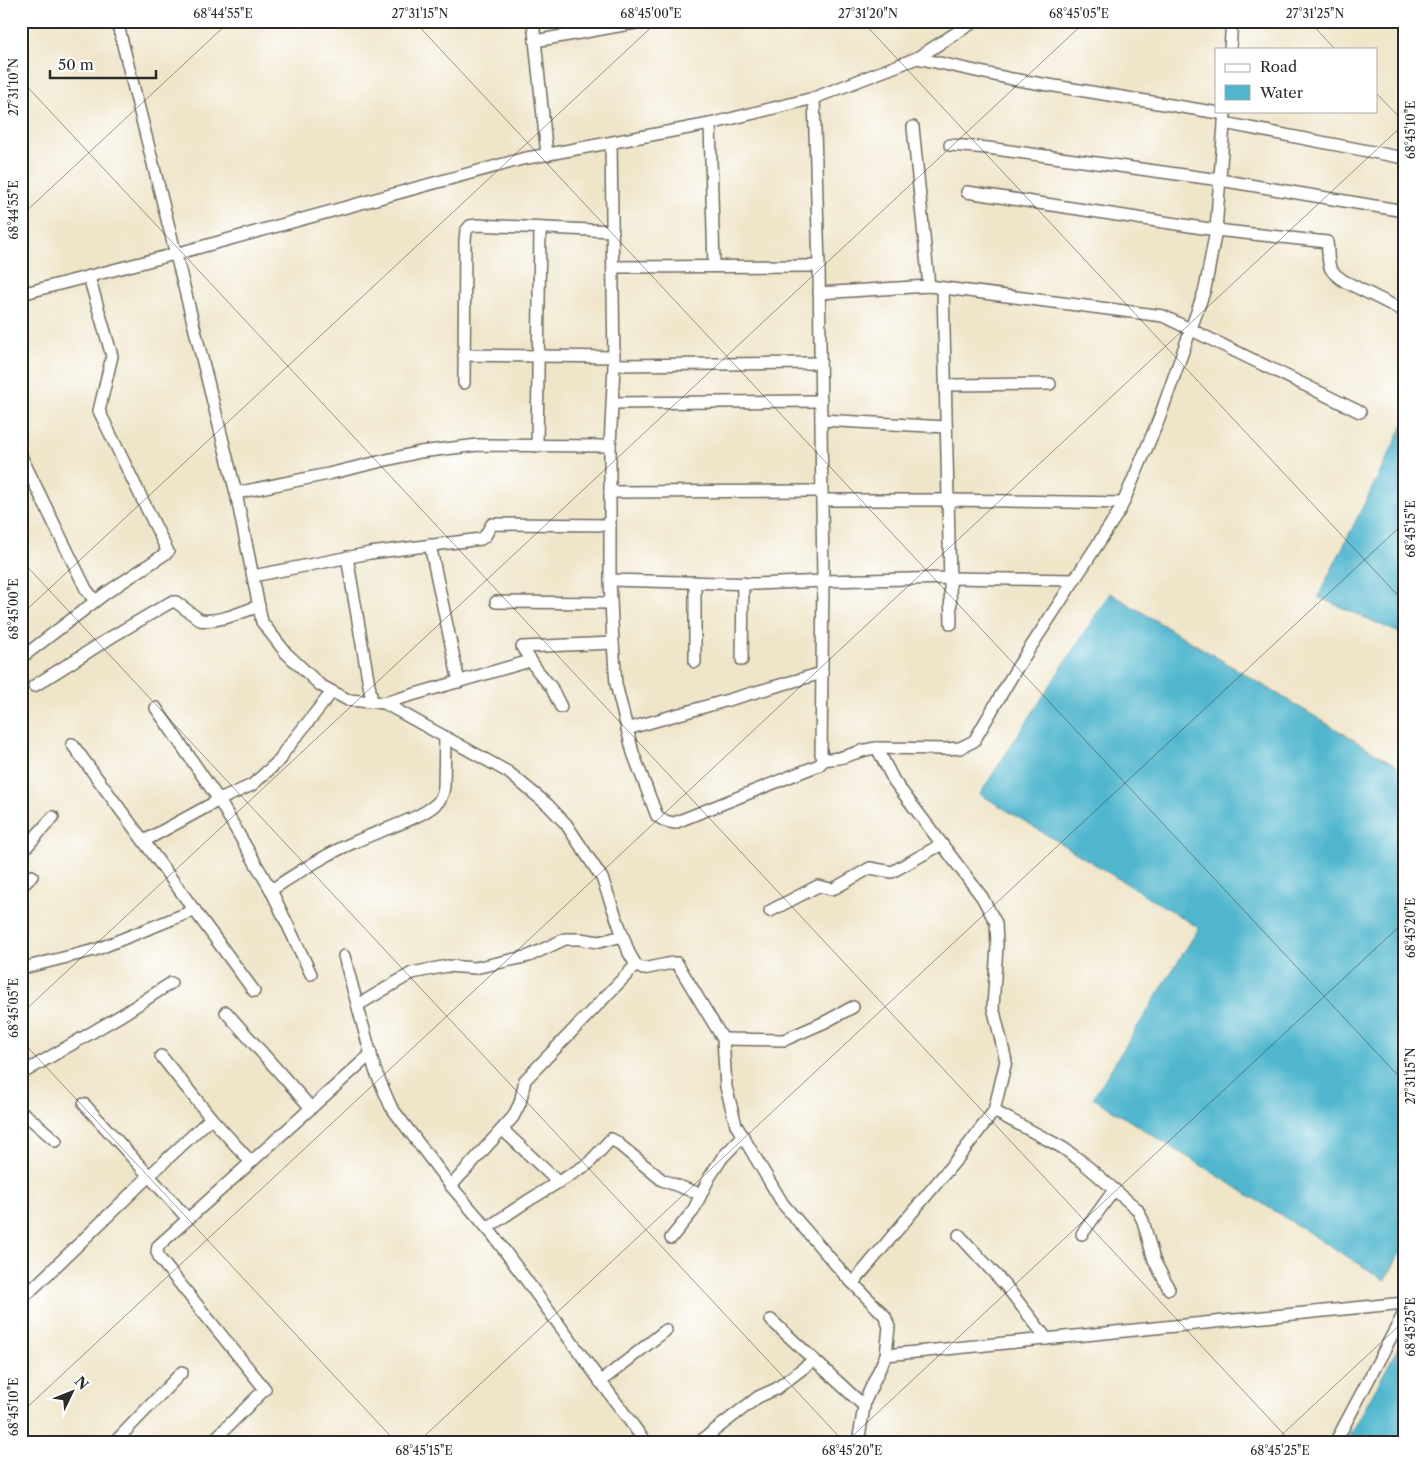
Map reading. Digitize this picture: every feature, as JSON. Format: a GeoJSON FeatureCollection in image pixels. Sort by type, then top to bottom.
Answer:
{"type":"FeatureCollection","features":[{"type":"Feature","properties":{"kind":"street"},"geometry":{"type":"LineString","coordinates":[[117,21],[236,493],[262,622],[286,653],[320,685],[348,700],[384,704],[508,772],[548,805],[566,824],[602,878],[622,936],[636,965],[643,969],[672,962],[677,963],[723,1039],[726,1087],[736,1125],[783,1204],[885,1316],[890,1327],[886,1355],[865,1401],[858,1443]]}},
{"type":"Feature","properties":{"kind":"street"},"geometry":{"type":"LineString","coordinates":[[533,21],[548,155]]}},
{"type":"Feature","properties":{"kind":"street"},"geometry":{"type":"LineString","coordinates":[[535,41],[646,21]]}},
{"type":"Feature","properties":{"kind":"street"},"geometry":{"type":"LineString","coordinates":[[21,294],[522,159],[710,124],[814,98],[917,58],[976,21]]}},
{"type":"Feature","properties":{"kind":"street"},"geometry":{"type":"LineString","coordinates":[[1230,48],[1232,21]]}},
{"type":"Feature","properties":{"kind":"street"},"geometry":{"type":"LineString","coordinates":[[917,58],[1012,79],[1225,116],[1404,158]]}},
{"type":"Feature","properties":{"kind":"street"},"geometry":{"type":"LineString","coordinates":[[814,98],[819,266],[823,580],[821,754],[825,759],[832,760],[868,748],[953,749],[960,748],[974,741],[1015,670],[1120,510],[1159,419],[1205,289],[1216,230],[1225,116]]}},
{"type":"Feature","properties":{"kind":"street"},"geometry":{"type":"LineString","coordinates":[[710,124],[714,266]]}},
{"type":"Feature","properties":{"kind":"street"},"geometry":{"type":"LineString","coordinates":[[913,127],[929,286]]}},
{"type":"Feature","properties":{"kind":"street"},"geometry":{"type":"LineString","coordinates":[[611,143],[614,361],[610,446],[610,580],[616,684],[633,753],[657,816],[674,823],[819,765],[825,759]]}},
{"type":"Feature","properties":{"kind":"street"},"geometry":{"type":"LineString","coordinates":[[950,145],[988,148],[1220,180],[1404,211]]}},
{"type":"Feature","properties":{"kind":"street"},"geometry":{"type":"LineString","coordinates":[[967,192],[1216,230],[1327,242],[1328,263],[1330,270],[1336,276],[1404,311]]}},
{"type":"Feature","properties":{"kind":"street"},"geometry":{"type":"LineString","coordinates":[[464,383],[465,240],[466,231],[470,226],[613,231]]}},
{"type":"Feature","properties":{"kind":"street"},"geometry":{"type":"LineString","coordinates":[[536,446],[540,228]]}},
{"type":"Feature","properties":{"kind":"street"},"geometry":{"type":"LineString","coordinates":[[614,267],[819,266]]}},
{"type":"Feature","properties":{"kind":"street"},"geometry":{"type":"LineString","coordinates":[[21,658],[106,592],[168,552],[99,411],[112,356],[88,277]]}},
{"type":"Feature","properties":{"kind":"street"},"geometry":{"type":"LineString","coordinates":[[819,293],[929,286],[1163,316],[1360,412]]}},
{"type":"Feature","properties":{"kind":"street"},"geometry":{"type":"LineString","coordinates":[[943,288],[950,624]]}},
{"type":"Feature","properties":{"kind":"street"},"geometry":{"type":"LineString","coordinates":[[464,355],[538,356],[614,361],[820,363]]}},
{"type":"Feature","properties":{"kind":"street"},"geometry":{"type":"LineString","coordinates":[[945,385],[1050,384]]}},
{"type":"Feature","properties":{"kind":"street"},"geometry":{"type":"LineString","coordinates":[[612,403],[821,401]]}},
{"type":"Feature","properties":{"kind":"street"},"geometry":{"type":"LineString","coordinates":[[821,420],[946,427]]}},
{"type":"Feature","properties":{"kind":"street"},"geometry":{"type":"LineString","coordinates":[[236,493],[420,452],[478,445],[610,446]]}},
{"type":"Feature","properties":{"kind":"street"},"geometry":{"type":"LineString","coordinates":[[21,456],[86,589],[95,601]]}},
{"type":"Feature","properties":{"kind":"street"},"geometry":{"type":"LineString","coordinates":[[610,492],[822,495],[948,500],[1123,503]]}},
{"type":"Feature","properties":{"kind":"street"},"geometry":{"type":"LineString","coordinates":[[253,576],[370,553],[481,539],[492,524],[610,525]]}},
{"type":"Feature","properties":{"kind":"street"},"geometry":{"type":"LineString","coordinates":[[430,545],[459,682]]}},
{"type":"Feature","properties":{"kind":"street"},"geometry":{"type":"LineString","coordinates":[[347,558],[372,702]]}},
{"type":"Feature","properties":{"kind":"street"},"geometry":{"type":"LineString","coordinates":[[610,580],[743,583],[950,578],[1074,580]]}},
{"type":"Feature","properties":{"kind":"street"},"geometry":{"type":"LineString","coordinates":[[695,582],[695,662]]}},
{"type":"Feature","properties":{"kind":"street"},"geometry":{"type":"LineString","coordinates":[[742,660],[743,583]]}},
{"type":"Feature","properties":{"kind":"street"},"geometry":{"type":"LineString","coordinates":[[34,686],[171,602],[176,602],[204,621],[216,620],[259,606]]}},
{"type":"Feature","properties":{"kind":"street"},"geometry":{"type":"LineString","coordinates":[[496,602],[612,603]]}},
{"type":"Feature","properties":{"kind":"street"},"geometry":{"type":"LineString","coordinates":[[561,707],[551,687],[522,647],[613,643]]}},
{"type":"Feature","properties":{"kind":"street"},"geometry":{"type":"LineString","coordinates":[[384,704],[530,660]]}},
{"type":"Feature","properties":{"kind":"street"},"geometry":{"type":"LineString","coordinates":[[627,728],[822,672]]}},
{"type":"Feature","properties":{"kind":"street"},"geometry":{"type":"LineString","coordinates":[[144,841],[219,800],[252,785],[281,758],[332,692]]}},
{"type":"Feature","properties":{"kind":"street"},"geometry":{"type":"LineString","coordinates":[[156,708],[219,800],[270,890],[311,974]]}},
{"type":"Feature","properties":{"kind":"street"},"geometry":{"type":"LineString","coordinates":[[270,890],[321,857],[420,815],[436,804],[443,795],[445,737]]}},
{"type":"Feature","properties":{"kind":"street"},"geometry":{"type":"LineString","coordinates":[[72,744],[254,991]]}},
{"type":"Feature","properties":{"kind":"street"},"geometry":{"type":"LineString","coordinates":[[853,1283],[962,1153],[994,1111],[1006,1061],[993,1007],[997,946],[996,923],[982,897],[894,781],[876,748]]}},
{"type":"Feature","properties":{"kind":"street"},"geometry":{"type":"LineString","coordinates":[[21,853],[53,817]]}},
{"type":"Feature","properties":{"kind":"street"},"geometry":{"type":"LineString","coordinates":[[770,911],[818,886],[835,888],[870,868],[892,872],[942,844]]}},
{"type":"Feature","properties":{"kind":"street"},"geometry":{"type":"LineString","coordinates":[[21,887],[32,876]]}},
{"type":"Feature","properties":{"kind":"street"},"geometry":{"type":"LineString","coordinates":[[21,967],[95,950],[195,910]]}},
{"type":"Feature","properties":{"kind":"street"},"geometry":{"type":"LineString","coordinates":[[358,1005],[412,973],[446,966],[474,968],[528,956],[565,939],[599,942],[622,936]]}},
{"type":"Feature","properties":{"kind":"street"},"geometry":{"type":"LineString","coordinates":[[344,956],[375,1070],[391,1107],[451,1186],[487,1228],[646,1443]]}},
{"type":"Feature","properties":{"kind":"street"},"geometry":{"type":"LineString","coordinates":[[451,1186],[513,1117],[520,1103],[525,1080],[636,965]]}},
{"type":"Feature","properties":{"kind":"street"},"geometry":{"type":"LineString","coordinates":[[21,1074],[172,983]]}},
{"type":"Feature","properties":{"kind":"street"},"geometry":{"type":"LineString","coordinates":[[723,1039],[784,1040],[853,1007]]}},
{"type":"Feature","properties":{"kind":"street"},"geometry":{"type":"LineString","coordinates":[[226,1012],[311,1108]]}},
{"type":"Feature","properties":{"kind":"street"},"geometry":{"type":"LineString","coordinates":[[211,1443],[265,1389],[160,1259],[157,1252],[158,1246],[371,1054]]}},
{"type":"Feature","properties":{"kind":"street"},"geometry":{"type":"LineString","coordinates":[[161,1056],[211,1118],[251,1162]]}},
{"type":"Feature","properties":{"kind":"street"},"geometry":{"type":"LineString","coordinates":[[84,1104],[188,1219]]}},
{"type":"Feature","properties":{"kind":"street"},"geometry":{"type":"LineString","coordinates":[[994,1111],[1063,1148],[1137,1209],[1154,1260],[1169,1289]]}},
{"type":"Feature","properties":{"kind":"street"},"geometry":{"type":"LineString","coordinates":[[21,1119],[26,1115],[56,1141]]}},
{"type":"Feature","properties":{"kind":"street"},"geometry":{"type":"LineString","coordinates":[[21,1300],[211,1118]]}},
{"type":"Feature","properties":{"kind":"street"},"geometry":{"type":"LineString","coordinates":[[502,1129],[558,1182]]}},
{"type":"Feature","properties":{"kind":"street"},"geometry":{"type":"LineString","coordinates":[[670,1238],[693,1211],[700,1194],[722,1158],[743,1136]]}},
{"type":"Feature","properties":{"kind":"street"},"geometry":{"type":"LineString","coordinates":[[487,1228],[588,1164],[611,1139],[662,1180],[700,1194]]}},
{"type":"Feature","properties":{"kind":"street"},"geometry":{"type":"LineString","coordinates":[[1082,1234],[1114,1190]]}},
{"type":"Feature","properties":{"kind":"street"},"geometry":{"type":"LineString","coordinates":[[959,1235],[1006,1286],[1047,1339]]}},
{"type":"Feature","properties":{"kind":"street"},"geometry":{"type":"LineString","coordinates":[[886,1355],[1404,1303]]}},
{"type":"Feature","properties":{"kind":"street"},"geometry":{"type":"LineString","coordinates":[[1335,1443],[1404,1313]]}},
{"type":"Feature","properties":{"kind":"street"},"geometry":{"type":"LineString","coordinates":[[771,1320],[864,1406]]}},
{"type":"Feature","properties":{"kind":"street"},"geometry":{"type":"LineString","coordinates":[[600,1382],[666,1330]]}},
{"type":"Feature","properties":{"kind":"street"},"geometry":{"type":"LineString","coordinates":[[698,1443],[758,1397],[776,1389],[814,1360]]}},
{"type":"Feature","properties":{"kind":"street"},"geometry":{"type":"LineString","coordinates":[[114,1443],[182,1372]]}},
{"type":"Feature","properties":{"kind":"water"},"geometry":{"type":"Polygon","coordinates":[[[1404,424],[1404,635],[1318,597],[1404,424]]]}},
{"type":"Feature","properties":{"kind":"water"},"geometry":{"type":"Polygon","coordinates":[[[1110,593],[1404,770],[1404,1247],[1385,1280],[1093,1098],[1199,928],[980,794],[1110,593]]]}},
{"type":"Feature","properties":{"kind":"water"},"geometry":{"type":"Polygon","coordinates":[[[1404,1337],[1404,1443],[1346,1443],[1404,1337]]]}}]}
